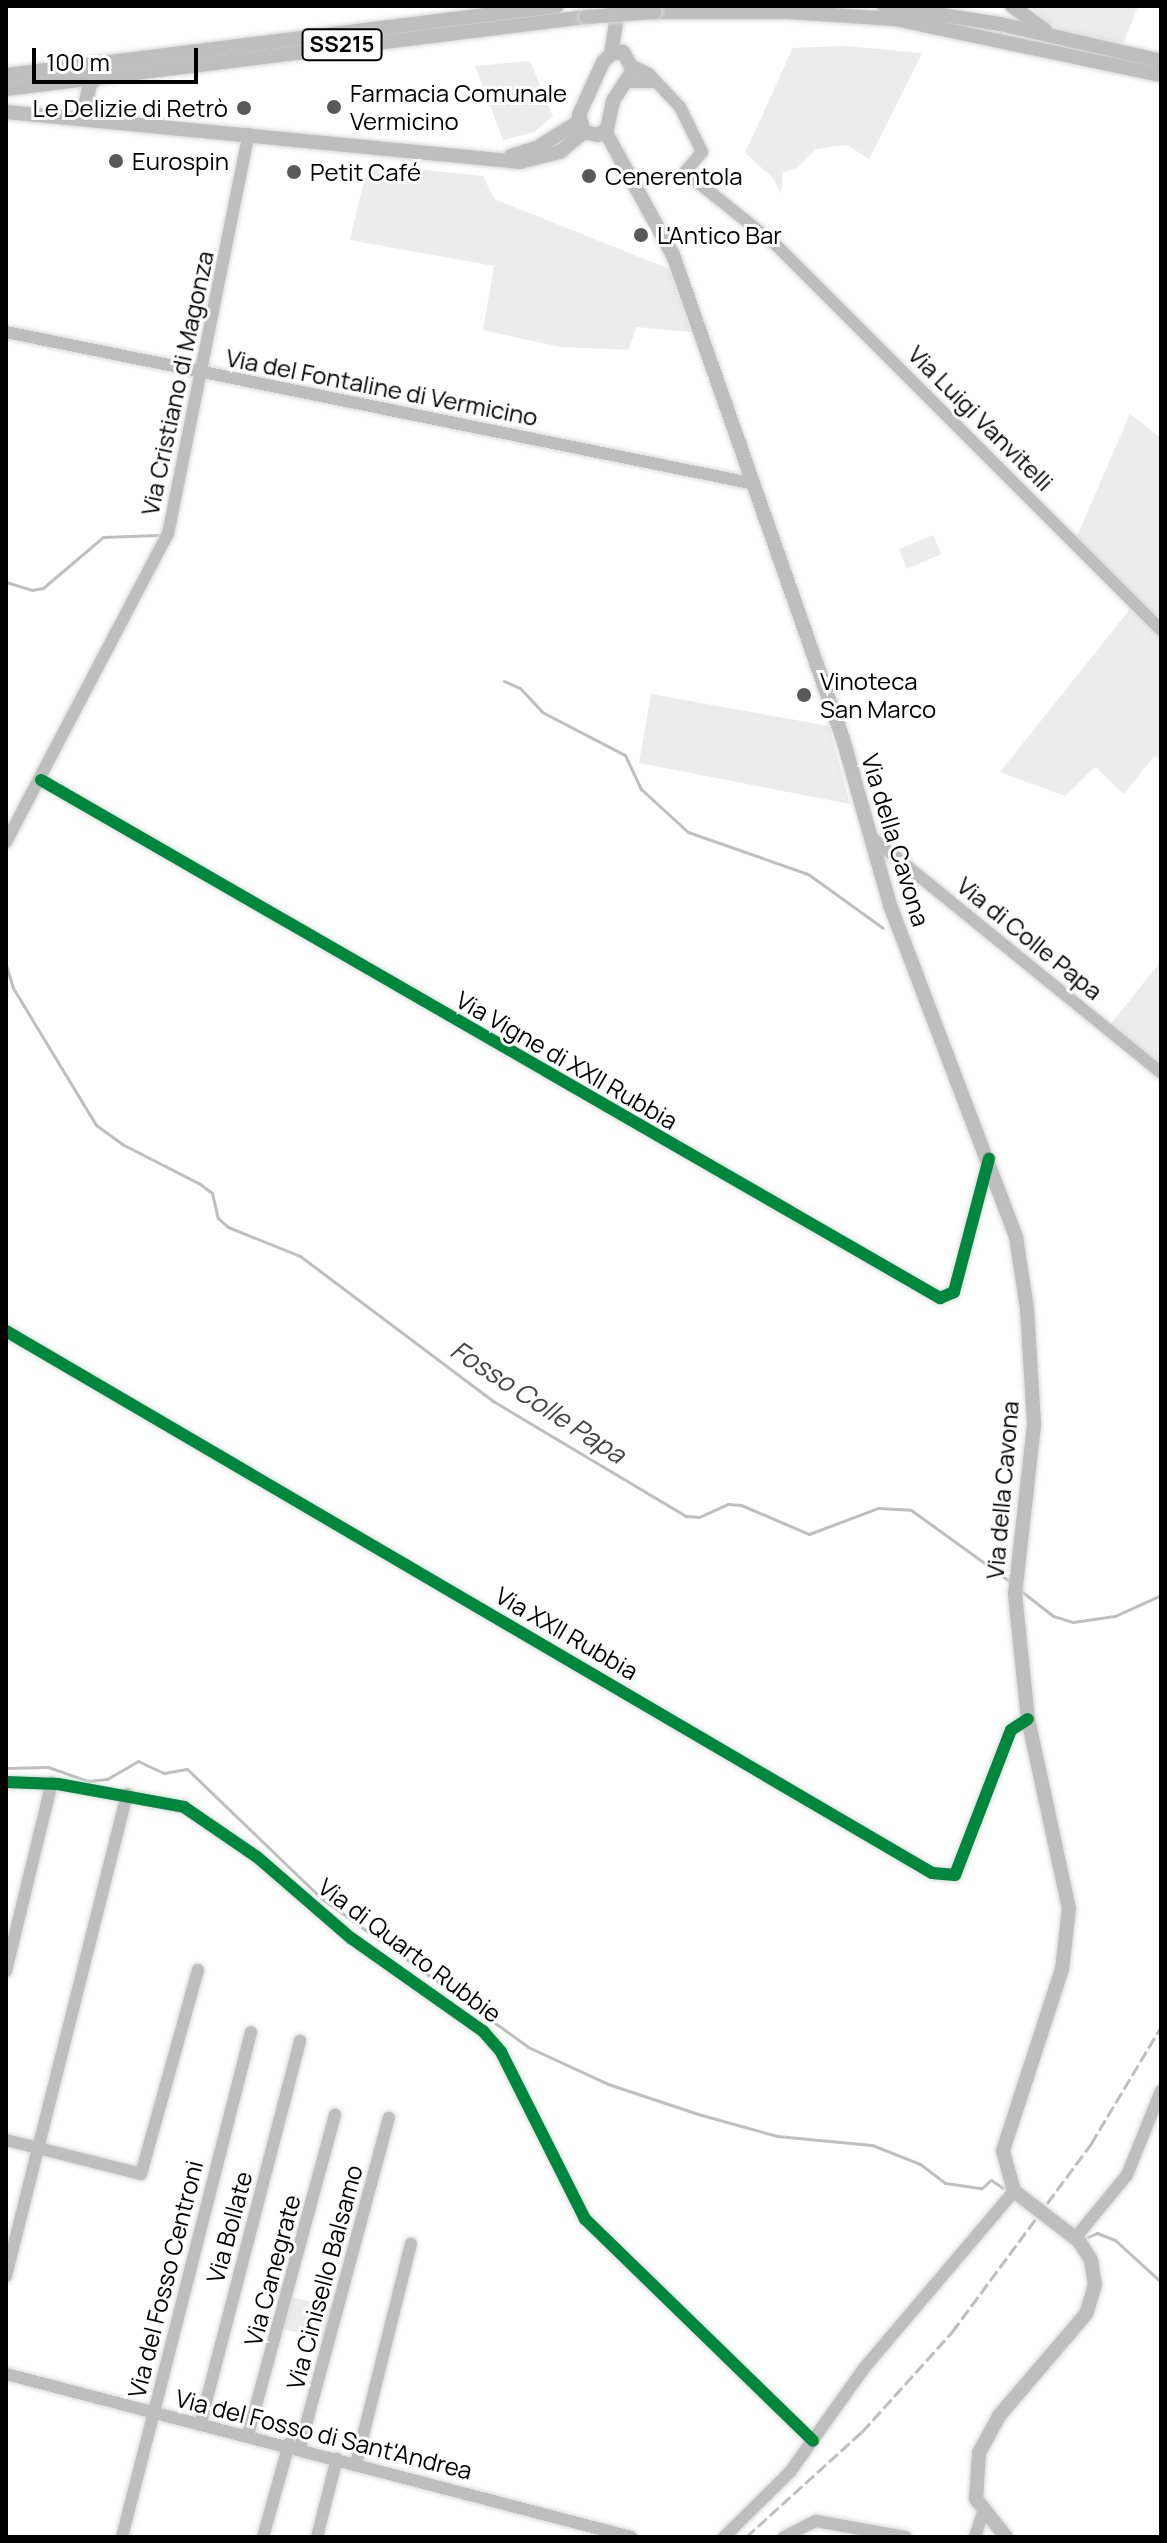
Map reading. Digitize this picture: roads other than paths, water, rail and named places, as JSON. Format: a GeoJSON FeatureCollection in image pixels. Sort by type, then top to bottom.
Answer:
{"type":"FeatureCollection","features":[{"type":"Feature","properties":{"kind":"main road","name":"SS215"},"geometry":{"type":"LineString","coordinates":[[6,75],[557,6]]}},
{"type":"Feature","properties":{"kind":"main road"},"geometry":{"type":"LineString","coordinates":[[884,6],[969,19],[1161,61]]}},
{"type":"Feature","properties":{"kind":"main road"},"geometry":{"type":"LineString","coordinates":[[969,19],[983,6]]}},
{"type":"Feature","properties":{"kind":"main road"},"geometry":{"type":"LineString","coordinates":[[1012,6],[1063,40]]}},
{"type":"Feature","properties":{"kind":"main road","name":"SS215"},"geometry":{"type":"LineString","coordinates":[[6,89],[586,17],[655,12],[787,12],[895,19],[1161,75]]}},
{"type":"Feature","properties":{"kind":"main road"},"geometry":{"type":"LineString","coordinates":[[6,112],[249,134],[471,159],[547,158],[581,127],[617,53],[633,66],[605,131],[581,127]]}},
{"type":"Feature","properties":{"kind":"main road"},"geometry":{"type":"LineString","coordinates":[[98,77],[87,90],[88,107],[119,121]]}},
{"type":"Feature","properties":{"kind":"main road","name":"Via della Cavona"},"geometry":{"type":"LineString","coordinates":[[605,131],[673,255],[750,483],[843,739],[890,905],[989,1159],[1016,1237],[1027,1309],[1034,1425],[1016,1587],[1028,1719],[1069,1908],[1062,1969],[1003,2151],[1014,2191]]}},
{"type":"Feature","properties":{"kind":"main road"},"geometry":{"type":"LineString","coordinates":[[1006,2537],[983,2512],[975,2480],[987,2433],[1093,2301],[1092,2264],[1076,2237],[1014,2191]]}},
{"type":"Feature","properties":{"kind":"street"},"geometry":{"type":"LineString","coordinates":[[633,66],[655,82]]}},
{"type":"Feature","properties":{"kind":"street"},"geometry":{"type":"LineString","coordinates":[[626,82],[655,82]]}},
{"type":"Feature","properties":{"kind":"street","name":"Via Luigi Vanvitelli"},"geometry":{"type":"LineString","coordinates":[[655,82],[680,107],[702,152],[685,172],[768,238],[1161,630]]}},
{"type":"Feature","properties":{"kind":"street","name":"Via Cristiano di Magonza"},"geometry":{"type":"LineString","coordinates":[[6,842],[168,534],[249,134]]}},
{"type":"Feature","properties":{"kind":"street","name":"Via del Fontaline di Vermicino"},"geometry":{"type":"LineString","coordinates":[[6,332],[750,483]]}},
{"type":"Feature","properties":{"kind":"street","name":"Via Vigne di XXII Rubbia"},"geometry":{"type":"LineString","coordinates":[[41,780],[940,1298],[954,1292],[989,1159]]}},
{"type":"Feature","properties":{"kind":"street","name":"Via di Colle Papa"},"geometry":{"type":"LineString","coordinates":[[871,837],[1161,1073]]}},
{"type":"Feature","properties":{"kind":"street","name":"Via XXII Rubbia"},"geometry":{"type":"LineString","coordinates":[[6,1331],[932,1873],[955,1875],[1011,1730],[1028,1719]]}},
{"type":"Feature","properties":{"kind":"street","name":"Via di Quarto Rubbie"},"geometry":{"type":"LineString","coordinates":[[6,1782],[52,1783],[127,1794],[168,1801],[196,1813],[265,1863],[351,1938],[490,2037],[585,2219],[813,2441]]}},
{"type":"Feature","properties":{"kind":"street"},"geometry":{"type":"LineString","coordinates":[[6,1971],[52,1783]]}},
{"type":"Feature","properties":{"kind":"street"},"geometry":{"type":"LineString","coordinates":[[6,2276],[127,1794]]}},
{"type":"Feature","properties":{"kind":"street"},"geometry":{"type":"LineString","coordinates":[[6,2140],[141,2174],[198,1970]]}},
{"type":"Feature","properties":{"kind":"street","name":"Via del Fosso Centroni"},"geometry":{"type":"LineString","coordinates":[[122,2537],[251,2032]]}},
{"type":"Feature","properties":{"kind":"street","name":"Via Bollate"},"geometry":{"type":"LineString","coordinates":[[200,2425],[300,2041]]}},
{"type":"Feature","properties":{"kind":"street"},"geometry":{"type":"LineString","coordinates":[[1076,2237],[1127,2175],[1161,2091]]}},
{"type":"Feature","properties":{"kind":"street","name":"Via Canegrate"},"geometry":{"type":"LineString","coordinates":[[248,2435],[335,2115]]}},
{"type":"Feature","properties":{"kind":"street","name":"Via Cinisello Balsamo"},"geometry":{"type":"LineString","coordinates":[[263,2537],[295,2446],[389,2118]]}},
{"type":"Feature","properties":{"kind":"street"},"geometry":{"type":"LineString","coordinates":[[724,2537],[786,2478],[865,2367],[1014,2191]]}},
{"type":"Feature","properties":{"kind":"street"},"geometry":{"type":"LineString","coordinates":[[356,2464],[411,2244]]}},
{"type":"Feature","properties":{"kind":"street","name":"Via del Fosso di Sant'Andrea"},"geometry":{"type":"LineString","coordinates":[[6,2374],[200,2425],[295,2446],[631,2537]]}},
{"type":"Feature","properties":{"kind":"street"},"geometry":{"type":"LineString","coordinates":[[317,2537],[337,2458]]}},
{"type":"Feature","properties":{"kind":"street"},"geometry":{"type":"LineString","coordinates":[[975,2537],[983,2512]]}},
{"type":"Feature","properties":{"kind":"street"},"geometry":{"type":"LineString","coordinates":[[784,2537],[812,2521],[906,2537]]}},
{"type":"Feature","properties":{"kind":"waterway"},"geometry":{"type":"LineString","coordinates":[[6,582],[32,590],[43,588],[103,537],[158,535]]}},
{"type":"Feature","properties":{"kind":"waterway"},"geometry":{"type":"LineString","coordinates":[[504,681],[520,688],[542,712],[625,755],[641,789],[688,832],[808,874],[883,928]]}},
{"type":"Feature","properties":{"kind":"waterway","name":"Fosso Colle Papa"},"geometry":{"type":"LineString","coordinates":[[6,965],[13,988],[96,1125],[122,1144],[200,1184],[212,1193],[218,1218],[228,1227],[300,1256],[493,1401],[686,1516],[699,1517],[728,1504],[741,1505],[809,1534],[878,1508],[911,1510],[1011,1582]]}},
{"type":"Feature","properties":{"kind":"waterway","name":"Fosso Colle Papa"},"geometry":{"type":"LineString","coordinates":[[1020,1590],[1053,1616],[1073,1622],[1115,1616],[1161,1595]]}},
{"type":"Feature","properties":{"kind":"waterway"},"geometry":{"type":"LineString","coordinates":[[6,1768],[48,1767],[88,1781],[107,1779],[138,1761],[164,1773],[187,1769],[321,1898],[528,2047],[608,2084],[698,2114],[777,2136],[872,2145],[920,2164],[945,2183],[982,2188],[991,2180],[1003,2188]]}},
{"type":"Feature","properties":{"kind":"waterway"},"geometry":{"type":"LineString","coordinates":[[1088,2237],[1097,2233],[1115,2240],[1161,2282]]}},
{"type":"Feature","properties":{"kind":"railway"},"geometry":{"type":"LineString","coordinates":[[746,2537],[862,2432],[952,2332],[1091,2144],[1161,2027]]}},
{"type":"Feature","properties":{"kind":"place","name":"Farmacia Comunale Vermicino"},"geometry":{"type":"Point","coordinates":[334,107]}},
{"type":"Feature","properties":{"kind":"place","name":"Le Delizie di Retrò"},"geometry":{"type":"Point","coordinates":[244,108]}},
{"type":"Feature","properties":{"kind":"place","name":"Eurospin"},"geometry":{"type":"Point","coordinates":[116,161]}},
{"type":"Feature","properties":{"kind":"place","name":"Petit Café"},"geometry":{"type":"Point","coordinates":[294,172]}},
{"type":"Feature","properties":{"kind":"place","name":"Cenerentola"},"geometry":{"type":"Point","coordinates":[589,176]}},
{"type":"Feature","properties":{"kind":"place","name":"L'Antico Bar"},"geometry":{"type":"Point","coordinates":[641,235]}},
{"type":"Feature","properties":{"kind":"place","name":"Vinoteca San Marco"},"geometry":{"type":"Point","coordinates":[804,695]}}]}
